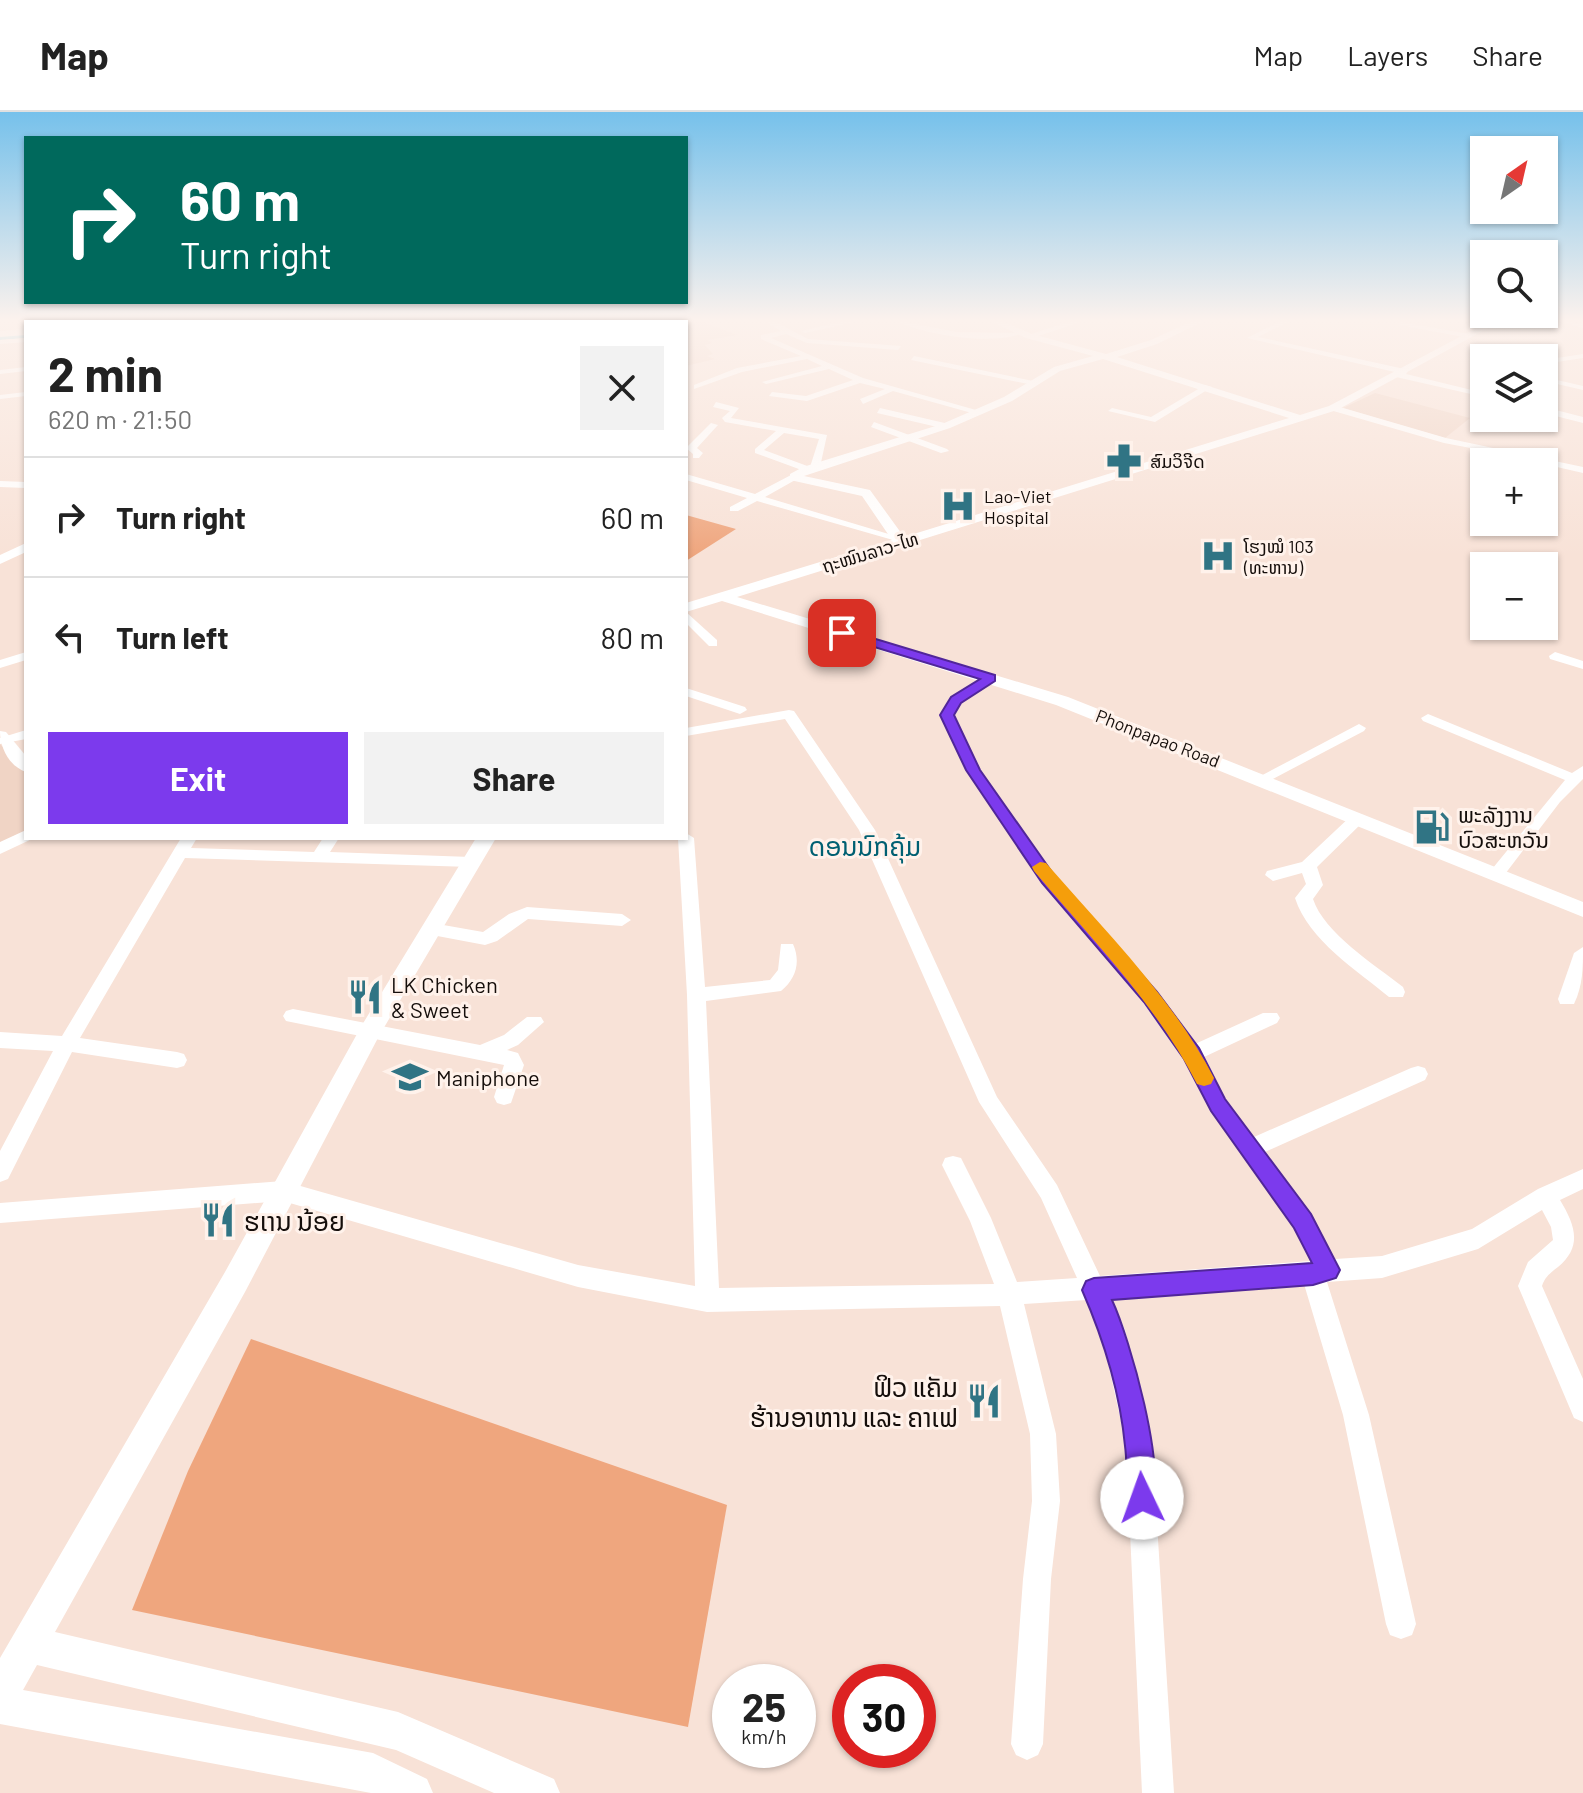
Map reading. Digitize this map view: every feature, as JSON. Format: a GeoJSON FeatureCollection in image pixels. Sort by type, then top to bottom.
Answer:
{"type":"FeatureCollection","features":[{"type":"Feature","properties":{"kind":"street"},"geometry":{"type":"LineString","coordinates":[[863,401],[869,398]]}},
{"type":"Feature","properties":{"kind":"street"},"geometry":{"type":"LineString","coordinates":[[924,398],[979,412]]}},
{"type":"Feature","properties":{"kind":"street"},"geometry":{"type":"LineString","coordinates":[[734,509],[811,468],[946,426],[1004,398]]}},
{"type":"Feature","properties":{"kind":"street"},"geometry":{"type":"LineString","coordinates":[[1112,411],[1152,420],[1189,398]]}},
{"type":"Feature","properties":{"kind":"street"},"geometry":{"type":"LineString","coordinates":[[1242,398],[1302,419]]}},
{"type":"Feature","properties":{"kind":"street","name":"ຖະໜົນລາວ-ໄທ"},"geometry":{"type":"LineString","coordinates":[[688,607],[1302,419],[1353,398]]}},
{"type":"Feature","properties":{"kind":"street"},"geometry":{"type":"LineString","coordinates":[[716,405],[736,410],[726,419],[781,431],[826,432],[811,468]]}},
{"type":"Feature","properties":{"kind":"street"},"geometry":{"type":"LineString","coordinates":[[1333,408],[1444,440],[1583,470]]}},
{"type":"Feature","properties":{"kind":"street"},"geometry":{"type":"LineString","coordinates":[[880,411],[946,426]]}},
{"type":"Feature","properties":{"kind":"street"},"geometry":{"type":"LineString","coordinates":[[1558,414],[1583,420]]}},
{"type":"Feature","properties":{"kind":"street"},"geometry":{"type":"LineString","coordinates":[[691,455],[698,453],[691,448],[714,425]]}},
{"type":"Feature","properties":{"kind":"street"},"geometry":{"type":"LineString","coordinates":[[874,425],[944,451]]}},
{"type":"Feature","properties":{"kind":"street"},"geometry":{"type":"LineString","coordinates":[[781,431],[758,451],[811,468]]}},
{"type":"Feature","properties":{"kind":"street"},"geometry":{"type":"LineString","coordinates":[[794,477],[866,493],[900,540]]}},
{"type":"Feature","properties":{"kind":"street"},"geometry":{"type":"LineString","coordinates":[[688,480],[757,497],[900,540]]}},
{"type":"Feature","properties":{"kind":"street"},"geometry":{"type":"LineString","coordinates":[[0,484],[24,485]]}},
{"type":"Feature","properties":{"kind":"street"},"geometry":{"type":"LineString","coordinates":[[0,560],[23,552]]}},
{"type":"Feature","properties":{"kind":"street","name":"Phonpapao Road"},"geometry":{"type":"LineString","coordinates":[[723,597],[1062,701],[1583,910]]}},
{"type":"Feature","properties":{"kind":"street"},"geometry":{"type":"LineString","coordinates":[[688,618],[713,643]]}},
{"type":"Feature","properties":{"kind":"street"},"geometry":{"type":"LineString","coordinates":[[1555,656],[1583,665]]}},
{"type":"Feature","properties":{"kind":"street"},"geometry":{"type":"LineString","coordinates":[[0,664],[24,657]]}},
{"type":"Feature","properties":{"kind":"street"},"geometry":{"type":"LineString","coordinates":[[991,678],[955,700],[947,715],[973,770],[1048,879],[1151,997],[1192,1054],[1218,1105],[1303,1221],[1320,1272],[1356,1415],[1401,1624]]}},
{"type":"Feature","properties":{"kind":"street"},"geometry":{"type":"LineString","coordinates":[[688,693],[740,710]]}},
{"type":"Feature","properties":{"kind":"street"},"geometry":{"type":"LineString","coordinates":[[688,732],[789,714],[867,830],[989,1102],[1049,1192],[1113,1330],[1139,1444],[1158,1793]]}},
{"type":"Feature","properties":{"kind":"street"},"geometry":{"type":"LineString","coordinates":[[1428,718],[1578,774],[1496,874]]}},
{"type":"Feature","properties":{"kind":"street"},"geometry":{"type":"LineString","coordinates":[[1262,779],[1359,728]]}},
{"type":"Feature","properties":{"kind":"street"},"geometry":{"type":"LineString","coordinates":[[24,734],[2,739],[24,765]]}},
{"type":"Feature","properties":{"kind":"street"},"geometry":{"type":"LineString","coordinates":[[1273,875],[1308,866],[1358,818]]}},
{"type":"Feature","properties":{"kind":"street"},"geometry":{"type":"LineString","coordinates":[[0,849],[24,836]]}},
{"type":"Feature","properties":{"kind":"street"},"geometry":{"type":"LineString","coordinates":[[318,858],[330,840]]}},
{"type":"Feature","properties":{"kind":"street"},"geometry":{"type":"LineString","coordinates":[[686,840],[696,995],[707,1300]]}},
{"type":"Feature","properties":{"kind":"street"},"geometry":{"type":"LineString","coordinates":[[0,1172],[67,1044],[185,845],[318,858],[478,850]]}},
{"type":"Feature","properties":{"kind":"street"},"geometry":{"type":"LineString","coordinates":[[0,1694],[235,1282],[370,1031],[478,850]]}},
{"type":"Feature","properties":{"kind":"street"},"geometry":{"type":"LineString","coordinates":[[1308,866],[1315,885],[1304,898],[1307,910],[1396,992]]}},
{"type":"Feature","properties":{"kind":"street"},"geometry":{"type":"LineString","coordinates":[[432,929],[485,939],[514,918],[527,913],[622,920]]}},
{"type":"Feature","properties":{"kind":"street"},"geometry":{"type":"LineString","coordinates":[[696,995],[774,986],[784,981],[788,970],[787,949]]}},
{"type":"Feature","properties":{"kind":"street"},"geometry":{"type":"LineString","coordinates":[[1567,999],[1583,953]]}},
{"type":"Feature","properties":{"kind":"street"},"geometry":{"type":"LineString","coordinates":[[293,1016],[511,1059],[514,1065],[504,1097]]}},
{"type":"Feature","properties":{"kind":"street"},"geometry":{"type":"LineString","coordinates":[[1192,1054],[1270,1018]]}},
{"type":"Feature","properties":{"kind":"street"},"geometry":{"type":"LineString","coordinates":[[482,1053],[511,1040],[534,1022]]}},
{"type":"Feature","properties":{"kind":"street"},"geometry":{"type":"LineString","coordinates":[[0,1040],[67,1044],[177,1060]]}},
{"type":"Feature","properties":{"kind":"street"},"geometry":{"type":"LineString","coordinates":[[1250,1149],[1418,1074]]}},
{"type":"Feature","properties":{"kind":"street"},"geometry":{"type":"LineString","coordinates":[[953,1165],[980,1218],[1009,1292],[1043,1434],[1046,1501],[1037,1579],[1027,1744]]}},
{"type":"Feature","properties":{"kind":"street"},"geometry":{"type":"LineString","coordinates":[[0,1213],[283,1191],[578,1276],[707,1300],[969,1297],[1382,1267],[1478,1238],[1546,1196],[1583,1179]]}},
{"type":"Feature","properties":{"kind":"street"},"geometry":{"type":"LineString","coordinates":[[1546,1196],[1563,1229],[1565,1242],[1563,1248],[1534,1269],[1530,1286],[1583,1409]]}},
{"type":"Feature","properties":{"kind":"street"},"geometry":{"type":"LineString","coordinates":[[28,1644],[398,1731],[540,1793]]}},
{"type":"Feature","properties":{"kind":"street"},"geometry":{"type":"LineString","coordinates":[[0,1705],[413,1793]]}},
{"type":"Feature","properties":{"kind":"shaded area"},"geometry":{"type":"Polygon","coordinates":[[[1363,398],[1396,398],[1470,418],[1445,438],[1343,408],[1363,398]]]}},
{"type":"Feature","properties":{"kind":"shaded area"},"geometry":{"type":"Polygon","coordinates":[[[688,516],[736,529],[688,560],[688,516]]]}},
{"type":"Feature","properties":{"kind":"shaded area"},"geometry":{"type":"Polygon","coordinates":[[[0,744],[24,771],[24,834],[0,846],[0,744]]]}},
{"type":"Feature","properties":{"kind":"shaded area"},"geometry":{"type":"Polygon","coordinates":[[[251,1339],[727,1505],[688,1727],[132,1610],[188,1471],[251,1339]]]}},
{"type":"Feature","properties":{"kind":"slow traffic"},"geometry":{"type":"LineString","coordinates":[[1040,867],[1151,997],[1192,1054],[1204,1078]]}},
{"type":"Feature","properties":{"kind":"place","name":"ສົມວິຈີດ"},"geometry":{"type":"Point","coordinates":[1124,461]}},
{"type":"Feature","properties":{"kind":"place","name":"Lao-Viet Hospital"},"geometry":{"type":"Point","coordinates":[958,506]}},
{"type":"Feature","properties":{"kind":"place","name":"ໂຮງໝໍ 103 (ທະຫານ)"},"geometry":{"type":"Point","coordinates":[1218,556]}},
{"type":"Feature","properties":{"kind":"place","name":"ພະລັງງານ ບົວສະຫວັນ"},"geometry":{"type":"Point","coordinates":[1432,827]}},
{"type":"Feature","properties":{"kind":"place","name":"LK Chicken & Sweet"},"geometry":{"type":"Point","coordinates":[365,997]}},
{"type":"Feature","properties":{"kind":"place","name":"Maniphone"},"geometry":{"type":"Point","coordinates":[410,1077]}},
{"type":"Feature","properties":{"kind":"place","name":"ຮເານ ນ້ອຍ"},"geometry":{"type":"Point","coordinates":[218,1220]}},
{"type":"Feature","properties":{"kind":"place","name":"ຟິວ ແຄັມ ຮ້ານອາຫານ ແລະ ຄາເຟ"},"geometry":{"type":"Point","coordinates":[984,1401]}},
{"type":"Feature","properties":{"kind":"district","name":"ດອນນົກຄຸ້ມ"},"geometry":{"type":"Point","coordinates":[865,845]}},
{"type":"Feature","properties":{"kind":"route"},"geometry":{"type":"LineString","coordinates":[[842,633],[991,678],[955,700],[947,715],[973,770],[1048,879],[1151,997],[1192,1054],[1218,1105],[1303,1221],[1328,1270],[1313,1274],[1094,1290],[1113,1330],[1139,1444],[1142,1498]]}}]}
